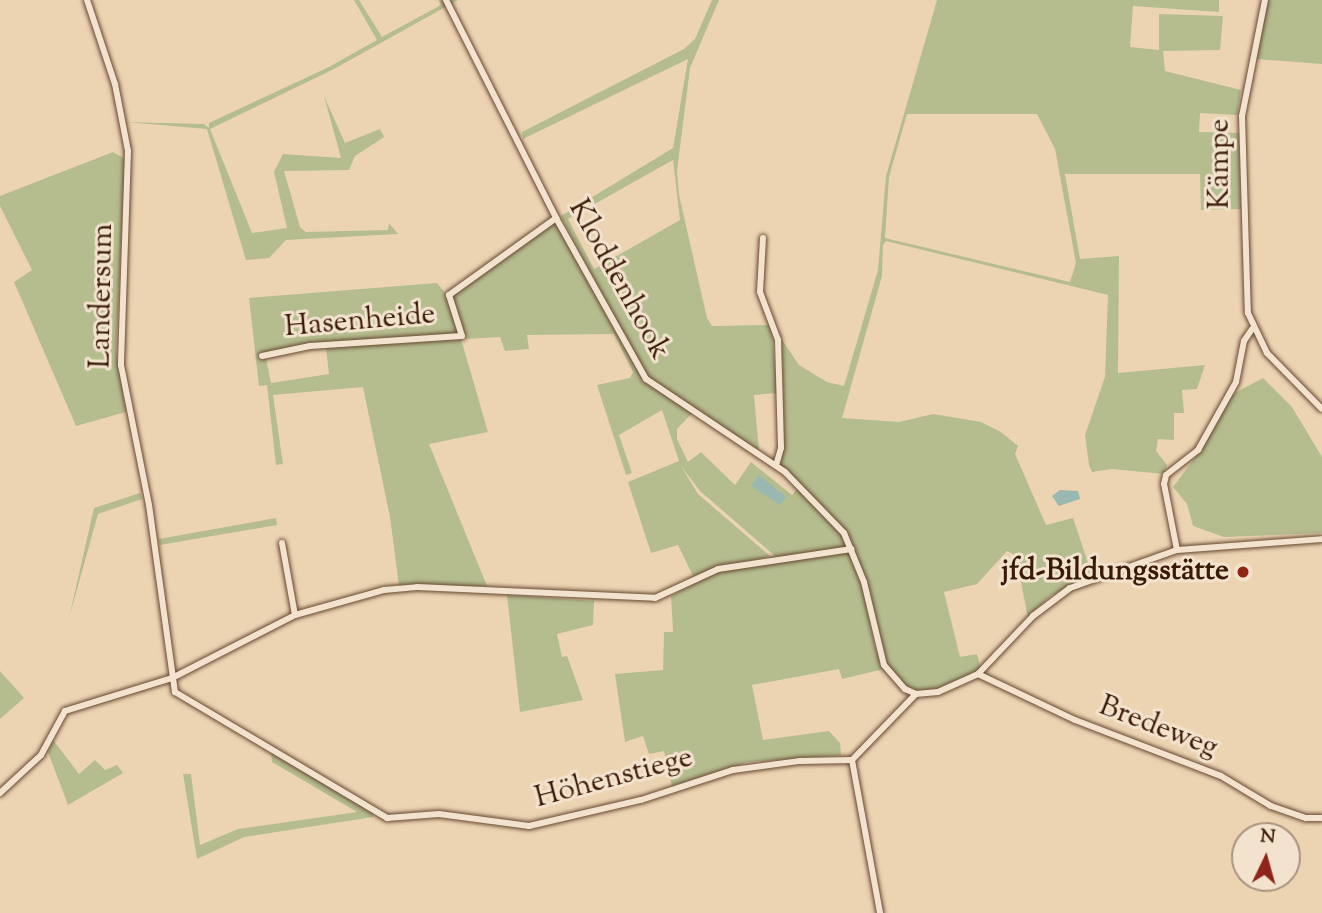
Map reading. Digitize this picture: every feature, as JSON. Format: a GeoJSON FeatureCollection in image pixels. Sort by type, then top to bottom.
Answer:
{"type":"FeatureCollection","features":[{"type":"Feature","properties":{"kind":"street","name":"Landersum"},"geometry":{"type":"LineString","coordinates":[[87,0],[115,83],[128,151],[121,365],[149,505],[172,678]]}},
{"type":"Feature","properties":{"kind":"street","name":"Kloddenhook"},"geometry":{"type":"LineString","coordinates":[[446,0],[556,218],[646,379],[776,465],[822,507],[844,533],[852,549],[884,665],[897,683],[916,694]]}},
{"type":"Feature","properties":{"kind":"street","name":"Kämpe"},"geometry":{"type":"LineString","coordinates":[[1265,0],[1242,116],[1246,287],[1252,329],[1266,353],[1322,409]]}},
{"type":"Feature","properties":{"kind":"street","name":"Hasenheide"},"geometry":{"type":"LineString","coordinates":[[262,356],[310,346],[463,336],[449,295],[556,218]]}},
{"type":"Feature","properties":{"kind":"street"},"geometry":{"type":"LineString","coordinates":[[763,238],[760,292],[778,340],[781,448],[776,465]]}},
{"type":"Feature","properties":{"kind":"street","name":"Kämpe"},"geometry":{"type":"LineString","coordinates":[[1177,550],[1164,484],[1166,475],[1198,450],[1236,382],[1244,341],[1252,329]]}},
{"type":"Feature","properties":{"kind":"street"},"geometry":{"type":"LineString","coordinates":[[880,913],[852,760],[916,694],[938,692],[978,674],[1052,599],[1070,588],[1177,550],[1322,539]]}},
{"type":"Feature","properties":{"kind":"street"},"geometry":{"type":"LineString","coordinates":[[282,543],[295,615]]}},
{"type":"Feature","properties":{"kind":"street"},"geometry":{"type":"LineString","coordinates":[[0,793],[41,755],[65,711],[172,678],[295,615],[384,590],[417,587],[655,598],[718,569],[852,549]]}},
{"type":"Feature","properties":{"kind":"street","name":"Bredeweg"},"geometry":{"type":"LineString","coordinates":[[978,674],[1075,720],[1221,776],[1271,806],[1306,818],[1322,818]]}},
{"type":"Feature","properties":{"kind":"street","name":"Höhenstiege"},"geometry":{"type":"LineString","coordinates":[[172,678],[175,692],[387,818],[439,814],[529,826],[641,800],[743,768],[852,760]]}},
{"type":"Feature","properties":{"kind":"green space"},"geometry":{"type":"Polygon","coordinates":[[[354,0],[359,0],[382,37],[441,5],[439,0],[458,0],[334,69],[210,129],[252,233],[287,228],[274,172],[283,154],[341,158],[324,96],[345,143],[380,129],[384,137],[355,156],[349,170],[284,171],[300,227],[306,232],[388,230],[389,223],[398,234],[286,240],[269,258],[246,260],[207,129],[126,122],[204,124],[209,128],[209,123],[329,67],[377,40],[354,0]]]}},
{"type":"Feature","properties":{"kind":"green space"},"geometry":{"type":"Polygon","coordinates":[[[712,0],[719,0],[690,68],[677,171],[679,195],[707,318],[712,326],[771,325],[777,393],[754,395],[759,451],[695,410],[677,429],[677,439],[688,462],[701,452],[735,485],[751,462],[792,495],[798,488],[842,534],[862,583],[874,644],[884,669],[842,679],[839,669],[752,685],[763,740],[829,731],[840,743],[841,755],[748,762],[672,786],[664,751],[649,754],[643,736],[625,742],[615,674],[663,670],[664,632],[673,632],[671,596],[718,572],[775,556],[700,491],[681,466],[698,494],[770,556],[693,576],[678,545],[651,553],[628,482],[679,461],[662,410],[619,435],[632,473],[626,475],[597,385],[630,378],[633,372],[614,334],[527,335],[529,349],[505,351],[500,337],[466,339],[452,295],[556,221],[610,322],[616,322],[561,216],[673,148],[688,59],[523,139],[522,132],[684,49],[695,39],[712,0]],[[673,160],[568,219],[594,269],[680,220],[673,160]]]}},
{"type":"Feature","properties":{"kind":"green space"},"geometry":{"type":"Polygon","coordinates":[[[937,0],[1219,0],[1219,12],[1133,6],[1130,47],[1159,50],[1159,14],[1223,16],[1220,50],[1163,51],[1165,71],[1241,90],[1237,115],[1200,113],[1199,132],[1239,133],[1241,209],[1201,210],[1200,174],[1065,174],[1080,259],[1119,256],[1118,373],[1205,365],[1197,389],[1182,390],[1184,413],[1174,413],[1174,440],[1158,439],[1156,451],[1167,465],[1164,474],[1112,469],[1092,472],[1089,465],[1085,435],[1105,377],[1108,295],[886,241],[883,245],[882,276],[842,418],[899,422],[933,414],[981,422],[1001,432],[1018,446],[1015,454],[1046,525],[1073,518],[1092,575],[1050,596],[1028,618],[1016,556],[1007,551],[977,584],[944,592],[960,657],[977,654],[981,669],[940,689],[917,692],[899,682],[886,663],[865,581],[846,531],[778,464],[784,423],[782,340],[799,365],[827,382],[844,386],[878,270],[886,176],[937,0]],[[907,114],[889,177],[885,238],[1070,282],[1076,263],[1055,149],[1037,114],[907,114]]]}},
{"type":"Feature","properties":{"kind":"green space"},"geometry":{"type":"Polygon","coordinates":[[[1268,0],[1322,0],[1322,64],[1256,59],[1268,0]]]}},
{"type":"Feature","properties":{"kind":"green space"},"geometry":{"type":"Polygon","coordinates":[[[113,152],[125,159],[116,351],[126,412],[76,426],[14,282],[32,270],[0,206],[0,196],[113,152]]]}},
{"type":"Feature","properties":{"kind":"green space"},"geometry":{"type":"Polygon","coordinates":[[[437,283],[447,295],[459,334],[297,346],[265,353],[271,383],[329,374],[326,348],[461,339],[488,432],[429,444],[487,586],[399,586],[390,517],[363,387],[273,395],[283,464],[276,465],[267,385],[259,386],[249,298],[437,283]]]}},
{"type":"Feature","properties":{"kind":"green space"},"geometry":{"type":"Polygon","coordinates":[[[1263,378],[1292,407],[1322,457],[1322,533],[1224,537],[1193,526],[1187,504],[1173,487],[1200,451],[1231,395],[1263,378]]]}},
{"type":"Feature","properties":{"kind":"green space"},"geometry":{"type":"Polygon","coordinates":[[[140,493],[142,499],[98,514],[69,618],[94,508],[140,493]]]}},
{"type":"Feature","properties":{"kind":"green space"},"geometry":{"type":"Polygon","coordinates":[[[276,518],[277,525],[160,545],[159,539],[276,518]]]}},
{"type":"Feature","properties":{"kind":"green space"},"geometry":{"type":"Polygon","coordinates":[[[507,595],[594,601],[593,625],[557,634],[562,657],[567,656],[583,700],[520,712],[507,595]]]}},
{"type":"Feature","properties":{"kind":"green space"},"geometry":{"type":"Polygon","coordinates":[[[0,671],[24,698],[0,719],[0,671]]]}},
{"type":"Feature","properties":{"kind":"green space"},"geometry":{"type":"Polygon","coordinates":[[[53,740],[79,774],[95,760],[105,770],[117,765],[123,773],[68,805],[48,752],[53,740]]]}},
{"type":"Feature","properties":{"kind":"green space"},"geometry":{"type":"Polygon","coordinates":[[[271,752],[373,812],[373,817],[244,837],[197,859],[183,774],[191,774],[200,845],[238,829],[357,812],[272,762],[271,752]]]}},
{"type":"Feature","properties":{"kind":"water"},"geometry":{"type":"Polygon","coordinates":[[[759,475],[786,497],[780,505],[751,486],[759,475]]]}},
{"type":"Feature","properties":{"kind":"water"},"geometry":{"type":"Polygon","coordinates":[[[1060,490],[1078,491],[1080,499],[1059,506],[1052,496],[1060,490]]]}},
{"type":"Feature","properties":{"kind":"place","name":"jfd-Bildungsstätte"},"geometry":{"type":"Point","coordinates":[1243,572]}}]}
